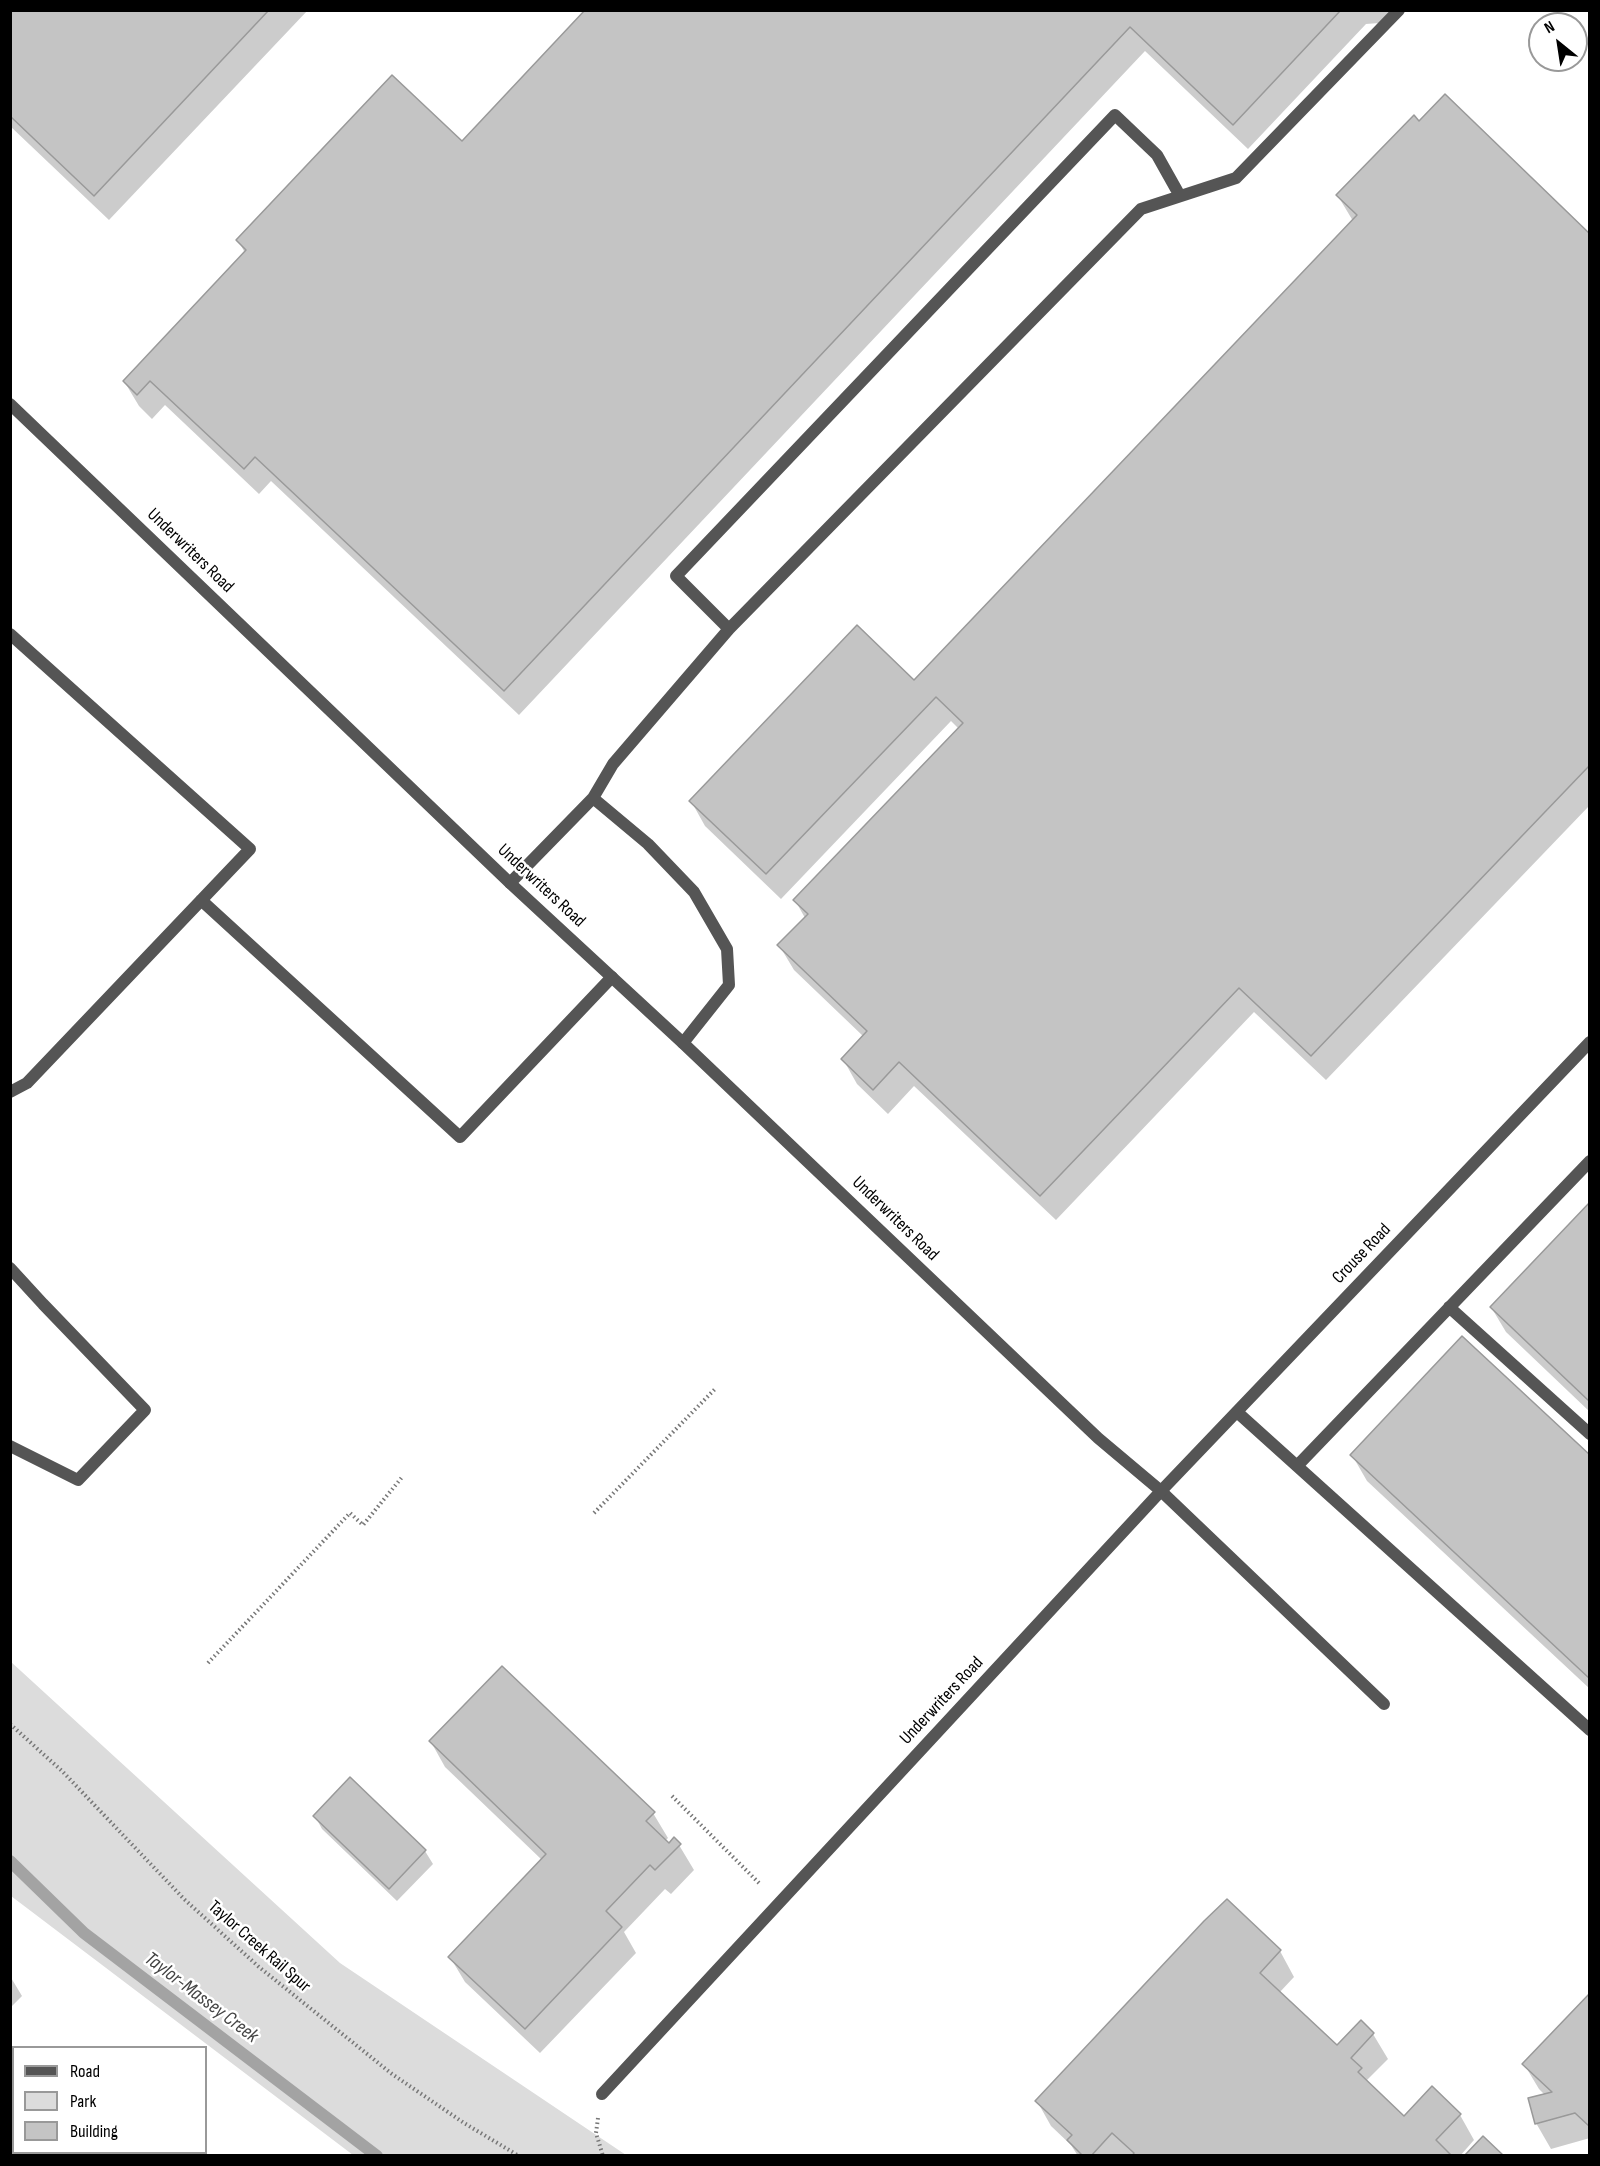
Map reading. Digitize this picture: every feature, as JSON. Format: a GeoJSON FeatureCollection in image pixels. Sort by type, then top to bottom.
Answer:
{"type":"FeatureCollection","features":[{"type":"Feature","properties":{"kind":"street"},"geometry":{"type":"LineString","coordinates":[[510,883],[593,798],[613,764],[729,629],[1141,209],[1236,178],[1399,10]]}},
{"type":"Feature","properties":{"kind":"street"},"geometry":{"type":"LineString","coordinates":[[729,629],[675,576],[1115,115],[1157,155],[1180,196]]}},
{"type":"Feature","properties":{"kind":"street","name":"Underwriters Road"},"geometry":{"type":"LineString","coordinates":[[10,404],[510,883],[683,1043],[1098,1438],[1161,1491],[602,2094]]}},
{"type":"Feature","properties":{"kind":"street"},"geometry":{"type":"LineString","coordinates":[[10,634],[250,849],[27,1083],[10,1092]]}},
{"type":"Feature","properties":{"kind":"street"},"geometry":{"type":"LineString","coordinates":[[593,798],[648,844],[694,892],[727,949],[729,985],[683,1043]]}},
{"type":"Feature","properties":{"kind":"street"},"geometry":{"type":"LineString","coordinates":[[201,900],[460,1137],[612,977]]}},
{"type":"Feature","properties":{"kind":"street","name":"Crouse Road"},"geometry":{"type":"LineString","coordinates":[[1161,1491],[1590,1042]]}},
{"type":"Feature","properties":{"kind":"street"},"geometry":{"type":"LineString","coordinates":[[1297,1466],[1590,1161]]}},
{"type":"Feature","properties":{"kind":"street"},"geometry":{"type":"LineString","coordinates":[[10,1268],[145,1410],[78,1480],[10,1446]]}},
{"type":"Feature","properties":{"kind":"street"},"geometry":{"type":"LineString","coordinates":[[1449,1306],[1590,1434]]}},
{"type":"Feature","properties":{"kind":"street"},"geometry":{"type":"LineString","coordinates":[[1237,1412],[1590,1730]]}},
{"type":"Feature","properties":{"kind":"street"},"geometry":{"type":"LineString","coordinates":[[1161,1491],[1384,1704]]}},
{"type":"Feature","properties":{"kind":"path"},"geometry":{"type":"LineString","coordinates":[[594,1513],[715,1389]]}},
{"type":"Feature","properties":{"kind":"path"},"geometry":{"type":"LineString","coordinates":[[208,1663],[350,1513],[363,1525],[403,1476]]}},
{"type":"Feature","properties":{"kind":"path","name":"Taylor Creek Rail Spur"},"geometry":{"type":"LineString","coordinates":[[10,1724],[62,1771],[184,1899],[259,1967],[392,2074],[464,2123],[519,2156]]}},
{"type":"Feature","properties":{"kind":"path"},"geometry":{"type":"LineString","coordinates":[[672,1796],[779,1903]]}},
{"type":"Feature","properties":{"kind":"path"},"geometry":{"type":"LineString","coordinates":[[602,2094],[596,2133],[603,2156]]}},
{"type":"Feature","properties":{"kind":"green space"},"geometry":{"type":"Polygon","coordinates":[[[10,1661],[340,1963],[626,2155],[353,2155],[11,1896],[10,1661]]]}},
{"type":"Feature","properties":{"kind":"building"},"geometry":{"type":"Polygon","coordinates":[[[10,10],[269,10],[94,196],[10,116],[10,10]]]}},
{"type":"Feature","properties":{"kind":"building"},"geometry":{"type":"Polygon","coordinates":[[[585,10],[1341,10],[1233,125],[1130,27],[504,691],[255,457],[244,469],[150,381],[137,395],[123,381],[246,250],[236,240],[392,75],[462,141],[585,10]]]}},
{"type":"Feature","properties":{"kind":"building"},"geometry":{"type":"Polygon","coordinates":[[[1445,94],[1590,234],[1590,765],[1311,1056],[1239,988],[1040,1196],[899,1062],[873,1090],[841,1059],[867,1031],[777,945],[808,914],[793,900],[963,723],[936,697],[766,874],[689,801],[857,625],[914,680],[1357,215],[1336,195],[1414,115],[1419,121],[1445,94]]]}},
{"type":"Feature","properties":{"kind":"building"},"geometry":{"type":"Polygon","coordinates":[[[1590,1202],[1590,1402],[1490,1307],[1590,1202]]]}},
{"type":"Feature","properties":{"kind":"building"},"geometry":{"type":"Polygon","coordinates":[[[1462,1336],[1590,1455],[1590,1679],[1350,1455],[1462,1336]]]}},
{"type":"Feature","properties":{"kind":"building"},"geometry":{"type":"Polygon","coordinates":[[[502,1666],[655,1812],[646,1821],[669,1843],[674,1837],[681,1844],[655,1870],[650,1865],[606,1911],[622,1927],[525,2029],[448,1957],[546,1854],[429,1741],[502,1666]]]}},
{"type":"Feature","properties":{"kind":"building"},"geometry":{"type":"Polygon","coordinates":[[[350,1777],[426,1850],[389,1889],[313,1816],[350,1777]]]}},
{"type":"Feature","properties":{"kind":"building"},"geometry":{"type":"Polygon","coordinates":[[[1227,1899],[1281,1950],[1260,1973],[1337,2045],[1361,2020],[1374,2033],[1351,2058],[1362,2068],[1358,2072],[1404,2116],[1432,2086],[1461,2114],[1436,2140],[1452,2156],[1132,2156],[1134,2153],[1112,2133],[1091,2156],[1083,2156],[1067,2140],[1072,2135],[1035,2101],[1227,1899]]]}},
{"type":"Feature","properties":{"kind":"building"},"geometry":{"type":"Polygon","coordinates":[[[1590,1993],[1590,2127],[1575,2113],[1535,2124],[1528,2098],[1552,2092],[1522,2064],[1590,1993]]]}},
{"type":"Feature","properties":{"kind":"building"},"geometry":{"type":"Polygon","coordinates":[[[1483,2136],[1504,2156],[1464,2156],[1483,2136]]]}},
{"type":"Feature","properties":{"kind":"building"},"geometry":{"type":"Polygon","coordinates":[[[30,2154],[114,2154],[113,2156],[28,2156],[30,2154]]]}},
{"type":"Feature","properties":{"kind":"waterway","name":"Taylor-Massey Creek"},"geometry":{"type":"LineString","coordinates":[[10,1861],[84,1933],[377,2156]]}}]}
